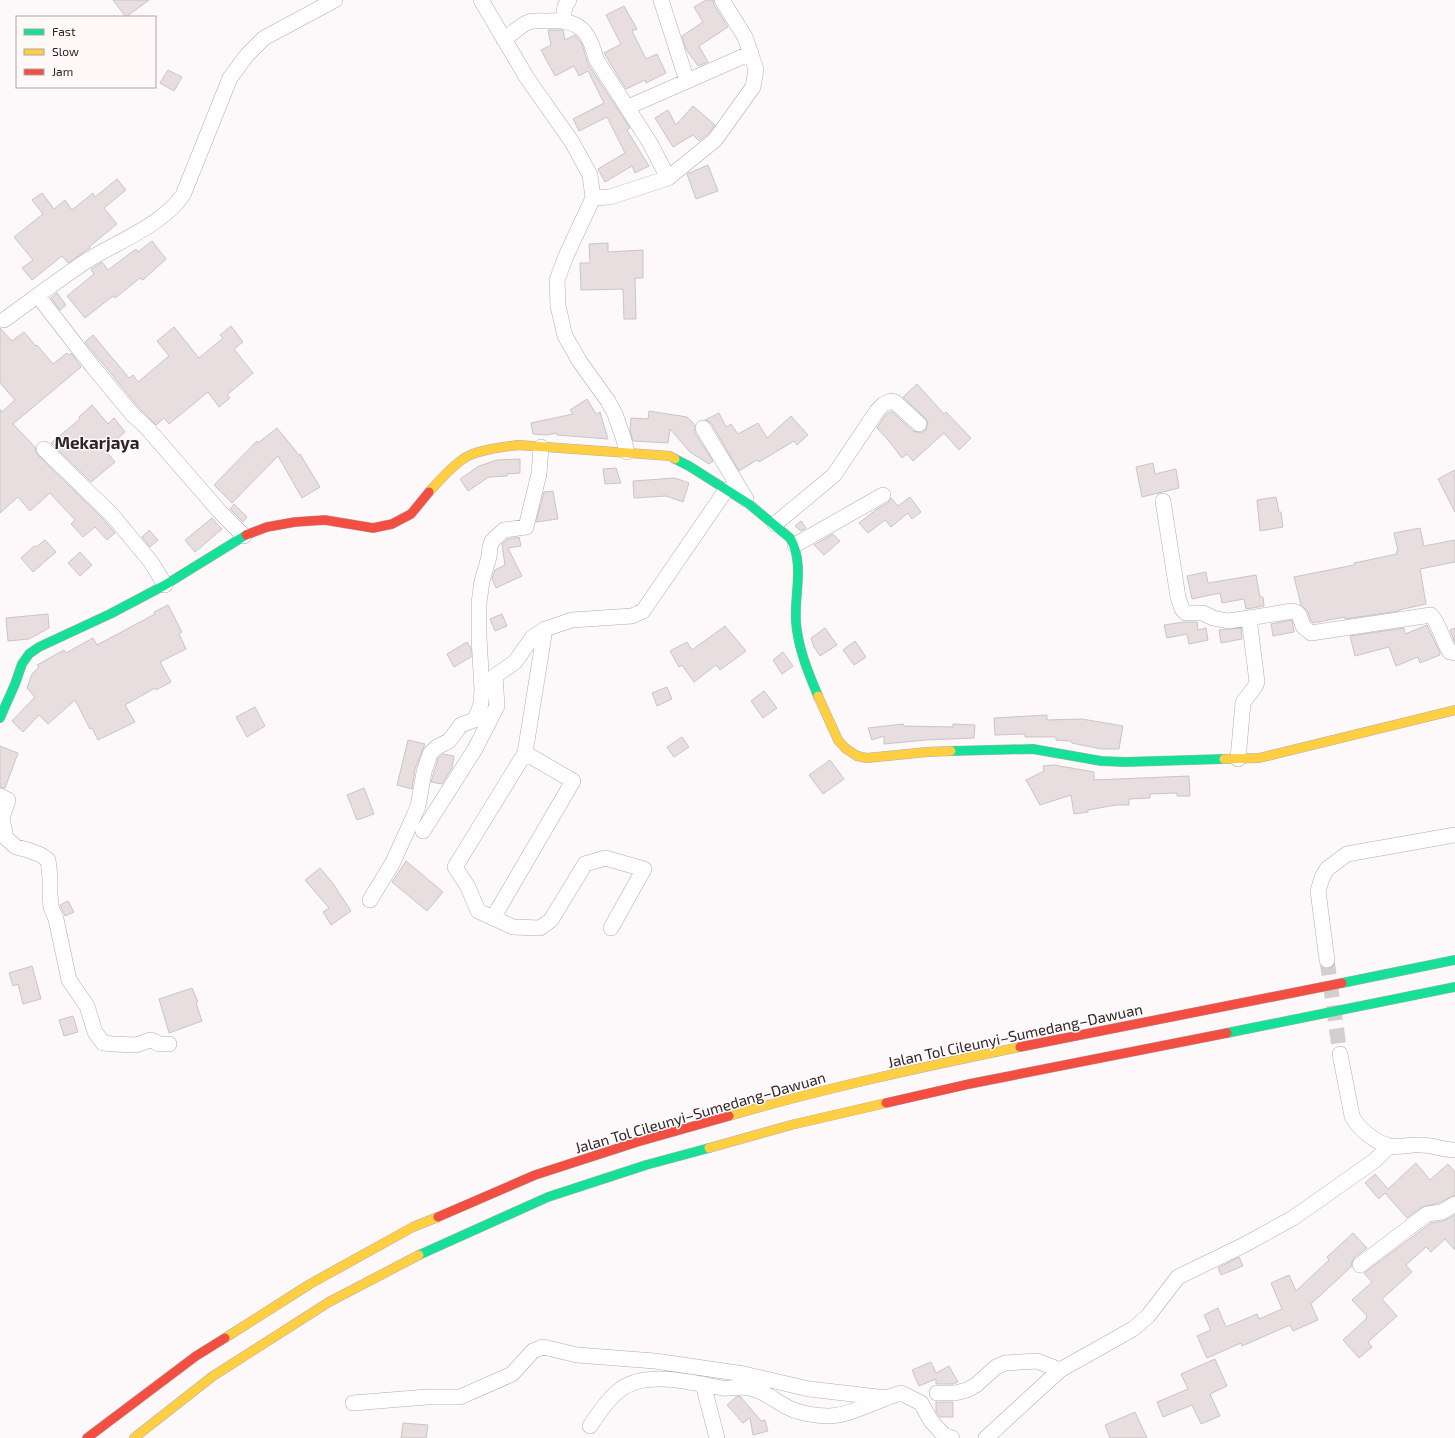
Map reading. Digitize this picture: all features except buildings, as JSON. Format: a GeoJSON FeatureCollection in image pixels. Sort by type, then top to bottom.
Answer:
{"type":"FeatureCollection","features":[{"type":"Feature","properties":{"kind":"main road"},"geometry":{"type":"LineString","coordinates":[[0,718],[22,664],[29,654],[53,640],[110,614],[165,585],[244,536],[267,527],[295,522],[325,520],[373,528],[392,524],[411,514],[445,474],[464,458],[494,448],[518,445],[670,456],[689,466],[749,504],[790,538],[795,545],[798,555],[794,611],[797,635],[823,707],[835,733],[843,746],[856,755],[867,758],[927,752],[1033,749],[1101,761],[1125,762],[1259,758],[1455,710]]}},
{"type":"Feature","properties":{"kind":"main road","name":"Jalan Tol Cileunyi–Sumedang–Dawuan"},"geometry":{"type":"LineString","coordinates":[[87,1438],[196,1356],[310,1284],[413,1227],[535,1175],[637,1142],[780,1100],[963,1059],[1455,960]]}},
{"type":"Feature","properties":{"kind":"main road"},"geometry":{"type":"LineString","coordinates":[[134,1438],[213,1376],[329,1302],[428,1250],[548,1196],[646,1165],[799,1123],[969,1084],[1455,988]]}},
{"type":"Feature","properties":{"kind":"street"},"geometry":{"type":"LineString","coordinates":[[4,320],[88,260],[138,231],[176,204],[183,194],[230,78],[243,61],[264,38],[335,0]]}},
{"type":"Feature","properties":{"kind":"street"},"geometry":{"type":"LineString","coordinates":[[481,0],[526,78],[572,142],[590,175],[593,198],[566,256],[557,280],[558,306],[565,336],[580,362],[616,414],[627,452]]}},
{"type":"Feature","properties":{"kind":"street"},"geometry":{"type":"LineString","coordinates":[[563,22],[565,6],[568,0]]}},
{"type":"Feature","properties":{"kind":"street"},"geometry":{"type":"LineString","coordinates":[[661,0],[687,81]]}},
{"type":"Feature","properties":{"kind":"street"},"geometry":{"type":"LineString","coordinates":[[593,198],[610,196],[668,178],[715,140],[753,87],[756,69],[746,37],[722,0]]}},
{"type":"Feature","properties":{"kind":"street"},"geometry":{"type":"LineString","coordinates":[[504,40],[528,22],[557,20],[574,24],[585,31],[592,43],[596,59],[650,143],[668,178]]}},
{"type":"Feature","properties":{"kind":"street"},"geometry":{"type":"LineString","coordinates":[[628,107],[751,53]]}},
{"type":"Feature","properties":{"kind":"street"},"geometry":{"type":"LineString","coordinates":[[38,296],[93,367],[132,414],[147,428],[220,512],[244,536]]}},
{"type":"Feature","properties":{"kind":"street"},"geometry":{"type":"LineString","coordinates":[[774,524],[834,475],[877,411],[884,404],[891,401],[895,402],[920,424]]}},
{"type":"Feature","properties":{"kind":"street"},"geometry":{"type":"LineString","coordinates":[[703,428],[749,504]]}},
{"type":"Feature","properties":{"kind":"street"},"geometry":{"type":"LineString","coordinates":[[370,900],[392,864],[418,806],[424,772],[430,754],[437,747],[449,741],[461,725],[474,720],[478,713],[481,703],[482,690],[479,603],[490,547],[492,541],[504,530],[526,527],[539,474],[541,447]]}},
{"type":"Feature","properties":{"kind":"street"},"geometry":{"type":"LineString","coordinates":[[44,450],[112,515],[151,562],[165,585]]}},
{"type":"Feature","properties":{"kind":"street"},"geometry":{"type":"LineString","coordinates":[[423,831],[476,749],[497,706],[495,676],[514,662],[532,638],[545,630],[572,620],[632,616],[643,611],[726,490]]}},
{"type":"Feature","properties":{"kind":"street"},"geometry":{"type":"LineString","coordinates":[[795,545],[883,495]]}},
{"type":"Feature","properties":{"kind":"street"},"geometry":{"type":"LineString","coordinates":[[1163,502],[1178,597],[1182,610],[1186,613],[1203,613],[1213,618],[1228,621],[1296,611],[1299,614],[1305,628],[1311,633],[1430,615],[1435,619],[1446,647],[1450,652],[1455,653]]}},
{"type":"Feature","properties":{"kind":"street"},"geometry":{"type":"LineString","coordinates":[[1238,759],[1243,703],[1246,697],[1253,691],[1257,682],[1249,618]]}},
{"type":"Feature","properties":{"kind":"street"},"geometry":{"type":"LineString","coordinates":[[545,630],[525,753],[454,867],[468,887],[478,911],[513,927],[540,928],[551,920],[585,864],[605,858],[644,869],[611,928]]}},
{"type":"Feature","properties":{"kind":"street"},"geometry":{"type":"LineString","coordinates":[[492,918],[573,781],[525,753]]}},
{"type":"Feature","properties":{"kind":"street"},"geometry":{"type":"LineString","coordinates":[[0,796],[8,800],[2,818],[6,838],[16,847],[41,855],[48,860],[51,907],[56,919],[69,980],[87,1006],[95,1032],[103,1043],[136,1044],[150,1040],[159,1044],[169,1044]]}},
{"type":"Feature","properties":{"kind":"street"},"geometry":{"type":"LineString","coordinates":[[1327,960],[1318,891],[1322,878],[1327,869],[1348,854],[1455,835]]}},
{"type":"Feature","properties":{"kind":"street"},"geometry":{"type":"LineString","coordinates":[[1340,1054],[1352,1116],[1356,1125],[1369,1136],[1390,1146],[1423,1145],[1455,1150]]}},
{"type":"Feature","properties":{"kind":"street"},"geometry":{"type":"LineString","coordinates":[[986,1438],[1060,1370],[1134,1329],[1148,1316],[1178,1277],[1244,1245],[1293,1218],[1374,1161],[1390,1146]]}},
{"type":"Feature","properties":{"kind":"street"},"geometry":{"type":"LineString","coordinates":[[1360,1265],[1427,1214],[1442,1212],[1455,1204]]}},
{"type":"Feature","properties":{"kind":"street"},"geometry":{"type":"LineString","coordinates":[[353,1403],[427,1397],[460,1397],[512,1374],[533,1351],[543,1347],[577,1355],[655,1361],[744,1374],[809,1389],[887,1398]]}},
{"type":"Feature","properties":{"kind":"street"},"geometry":{"type":"LineString","coordinates":[[937,1393],[955,1393],[967,1390],[976,1385],[996,1367],[1005,1363],[1037,1361],[1060,1370]]}},
{"type":"Feature","properties":{"kind":"street"},"geometry":{"type":"LineString","coordinates":[[590,1426],[605,1404],[627,1385],[654,1378],[723,1388],[749,1388],[763,1393],[789,1408],[805,1413],[829,1416],[848,1412],[901,1393],[921,1403],[931,1421],[944,1435],[952,1438]]}},
{"type":"Feature","properties":{"kind":"street"},"geometry":{"type":"LineString","coordinates":[[703,1384],[717,1438]]}},
{"type":"Feature","properties":{"kind":"tunnel"},"geometry":{"type":"LineString","coordinates":[[1327,960],[1340,1054]]}},
{"type":"Feature","properties":{"kind":"traffic: fast"},"geometry":{"type":"LineString","coordinates":[[675,459],[689,466],[749,504],[790,538],[797,558],[798,568],[796,612],[797,632],[804,660],[818,696]]}},
{"type":"Feature","properties":{"kind":"traffic: fast"},"geometry":{"type":"LineString","coordinates":[[0,718],[22,664],[29,654],[39,647],[110,614],[165,585],[246,535]]}},
{"type":"Feature","properties":{"kind":"traffic: fast"},"geometry":{"type":"LineString","coordinates":[[951,751],[1033,749],[1101,761],[1125,762],[1224,759]]}},
{"type":"Feature","properties":{"kind":"traffic: fast"},"geometry":{"type":"LineString","coordinates":[[1342,983],[1455,960]]}},
{"type":"Feature","properties":{"kind":"traffic: fast"},"geometry":{"type":"LineString","coordinates":[[1227,1033],[1455,987]]}},
{"type":"Feature","properties":{"kind":"traffic: fast"},"geometry":{"type":"LineString","coordinates":[[419,1255],[548,1197],[646,1165],[709,1148]]}},
{"type":"Feature","properties":{"kind":"traffic: slow"},"geometry":{"type":"LineString","coordinates":[[429,492],[449,470],[468,456],[482,451],[518,445],[670,456],[675,459]]}},
{"type":"Feature","properties":{"kind":"traffic: slow"},"geometry":{"type":"LineString","coordinates":[[818,696],[838,740],[845,748],[857,756],[867,758],[951,751]]}},
{"type":"Feature","properties":{"kind":"traffic: slow"},"geometry":{"type":"LineString","coordinates":[[1224,759],[1259,758],[1455,710]]}},
{"type":"Feature","properties":{"kind":"traffic: slow"},"geometry":{"type":"LineString","coordinates":[[729,1116],[838,1087],[1020,1047]]}},
{"type":"Feature","properties":{"kind":"traffic: slow"},"geometry":{"type":"LineString","coordinates":[[709,1148],[791,1125],[886,1103]]}},
{"type":"Feature","properties":{"kind":"traffic: slow"},"geometry":{"type":"LineString","coordinates":[[225,1338],[310,1284],[413,1227],[438,1217]]}},
{"type":"Feature","properties":{"kind":"traffic: slow"},"geometry":{"type":"LineString","coordinates":[[134,1438],[213,1376],[329,1302],[419,1255]]}},
{"type":"Feature","properties":{"kind":"traffic: jam"},"geometry":{"type":"LineString","coordinates":[[246,535],[267,527],[295,522],[325,520],[373,528],[392,524],[411,514],[429,492]]}},
{"type":"Feature","properties":{"kind":"traffic: jam"},"geometry":{"type":"LineString","coordinates":[[1020,1047],[1342,983]]}},
{"type":"Feature","properties":{"kind":"traffic: jam"},"geometry":{"type":"LineString","coordinates":[[886,1103],[969,1084],[1227,1033]]}},
{"type":"Feature","properties":{"kind":"traffic: jam"},"geometry":{"type":"LineString","coordinates":[[438,1217],[535,1175],[637,1142],[729,1116]]}},
{"type":"Feature","properties":{"kind":"traffic: jam"},"geometry":{"type":"LineString","coordinates":[[87,1438],[196,1356],[225,1338]]}},
{"type":"Feature","properties":{"kind":"district","name":"Mekarjaya"},"geometry":{"type":"Point","coordinates":[97,442]}}]}
